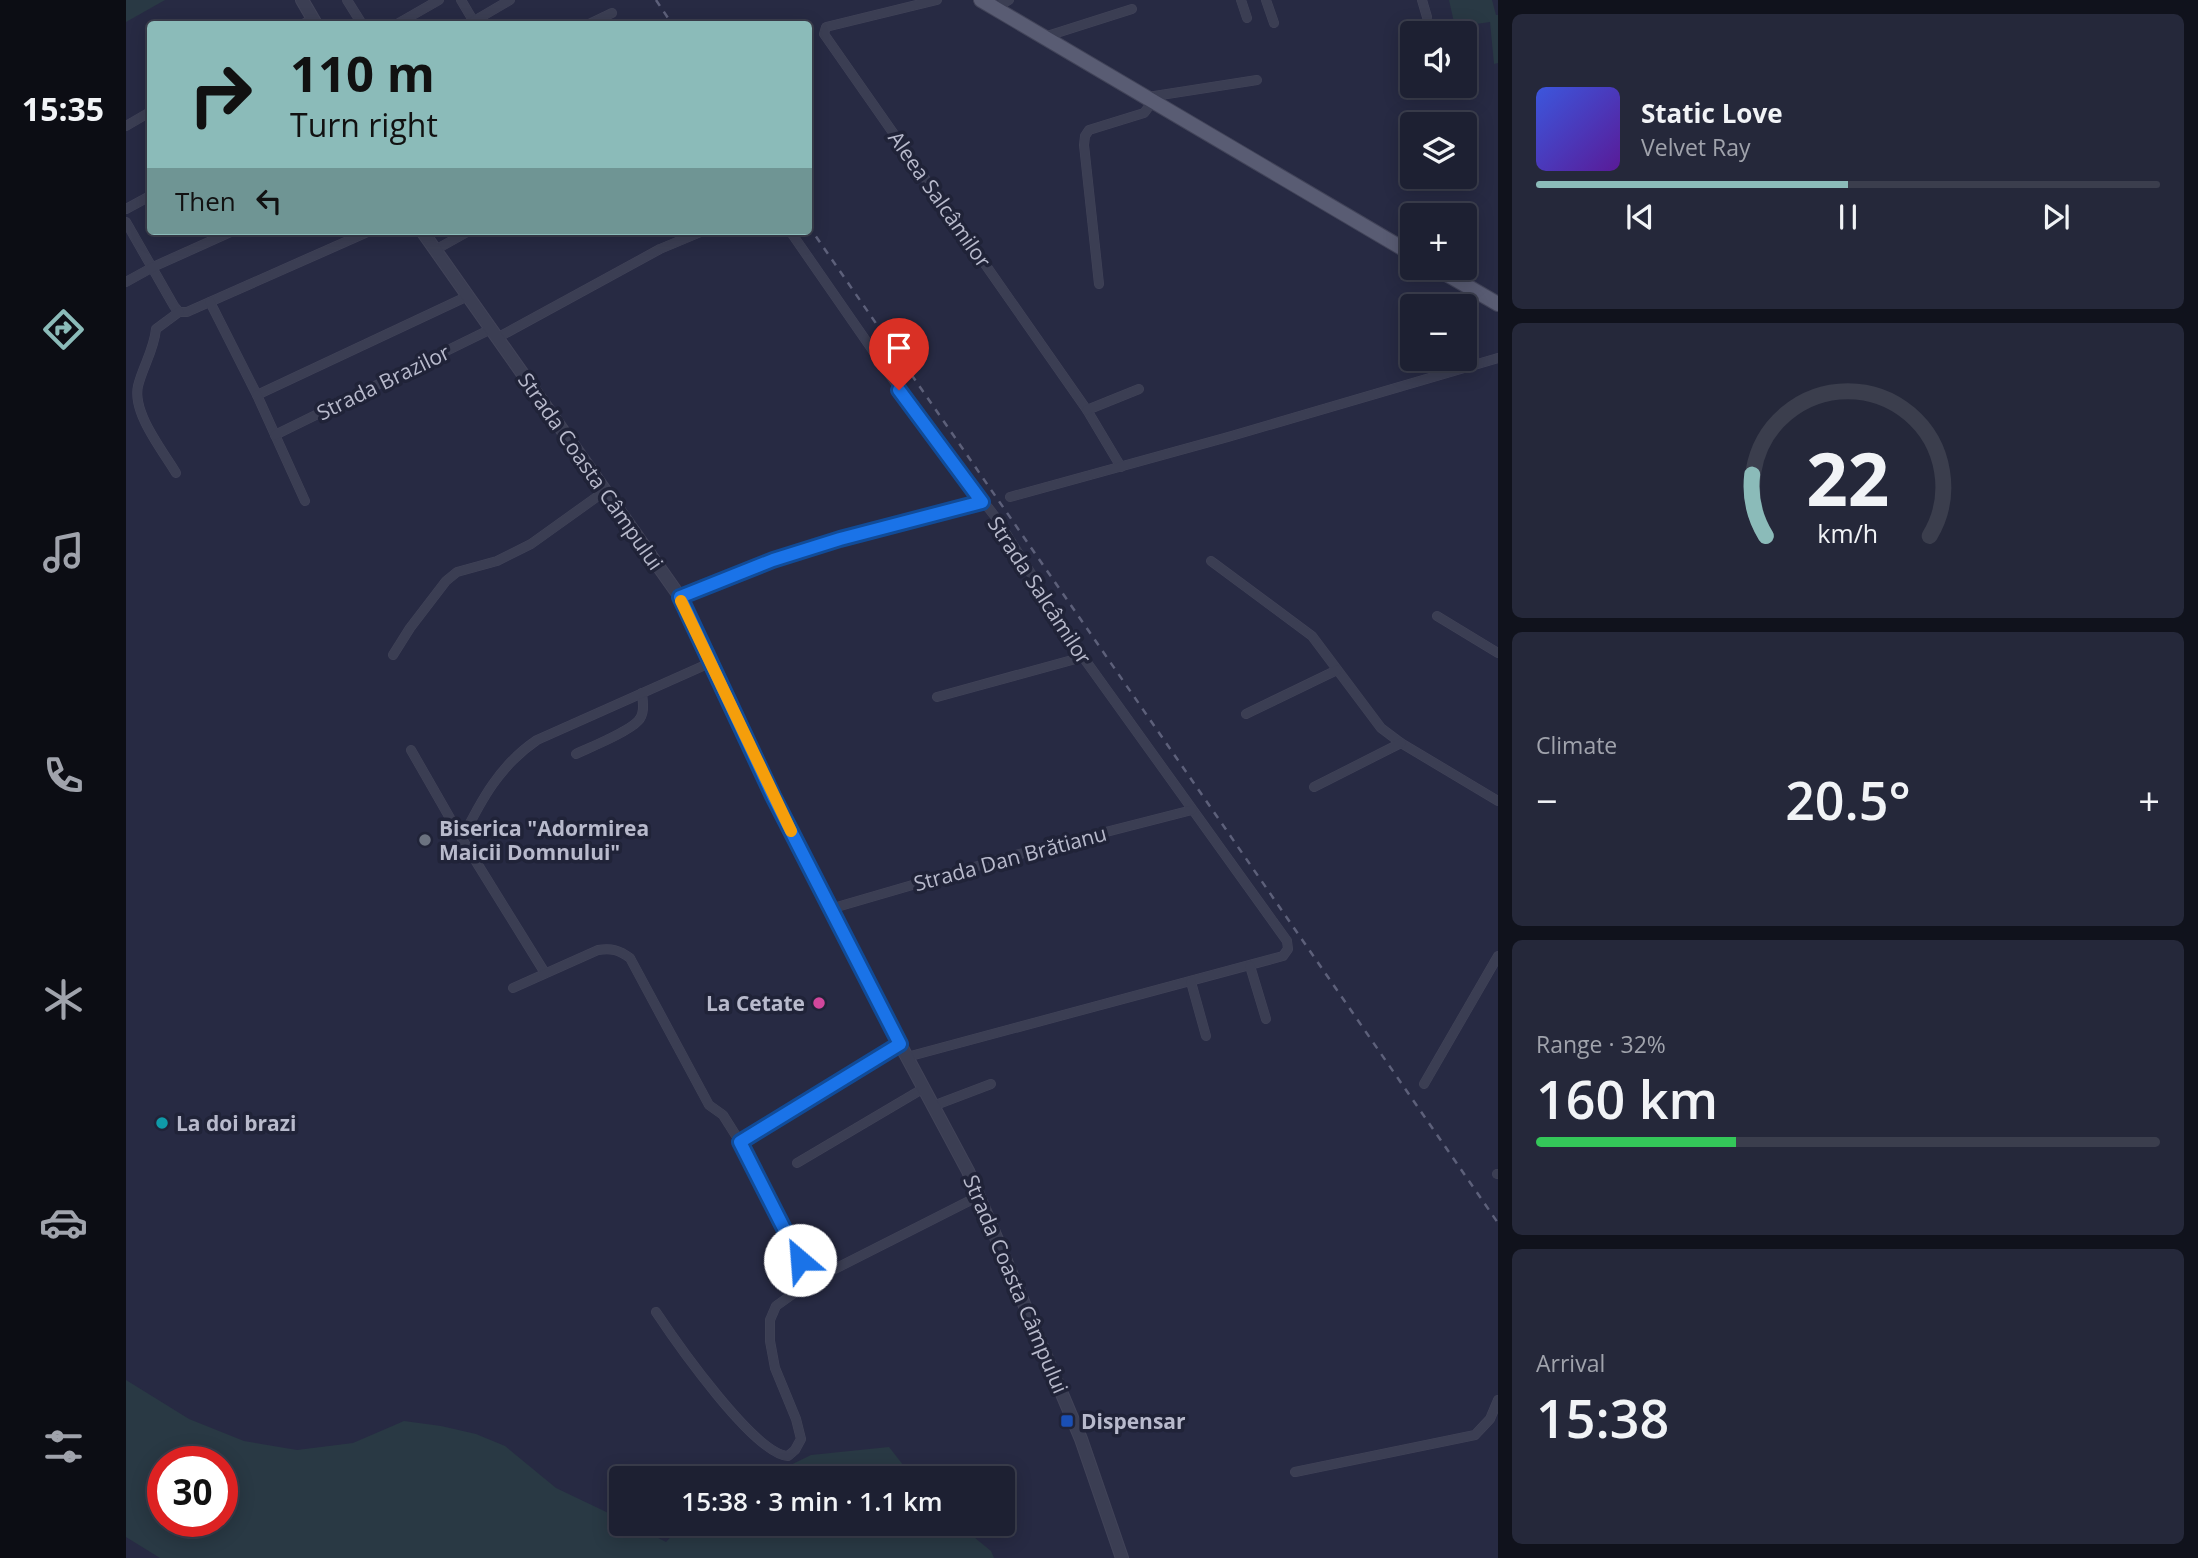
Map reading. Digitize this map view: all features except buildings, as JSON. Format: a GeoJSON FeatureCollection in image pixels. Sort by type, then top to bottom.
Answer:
{"type":"FeatureCollection","features":[{"type":"Feature","properties":{"kind":"main road"},"geometry":{"type":"LineString","coordinates":[[981,0],[1400,247]]}},
{"type":"Feature","properties":{"kind":"main road"},"geometry":{"type":"LineString","coordinates":[[1457,280],[1498,304]]}},
{"type":"Feature","properties":{"kind":"street"},"geometry":{"type":"LineString","coordinates":[[302,0],[310,21]]}},
{"type":"Feature","properties":{"kind":"street"},"geometry":{"type":"LineString","coordinates":[[347,0],[360,21]]}},
{"type":"Feature","properties":{"kind":"street"},"geometry":{"type":"LineString","coordinates":[[402,21],[439,0]]}},
{"type":"Feature","properties":{"kind":"street"},"geometry":{"type":"LineString","coordinates":[[461,0],[471,21]]}},
{"type":"Feature","properties":{"kind":"street"},"geometry":{"type":"LineString","coordinates":[[475,21],[510,0]]}},
{"type":"Feature","properties":{"kind":"street","name":"Aleea Salcâmilor"},"geometry":{"type":"LineString","coordinates":[[937,0],[826,27],[824,34],[1087,410],[1121,467]]}},
{"type":"Feature","properties":{"kind":"street"},"geometry":{"type":"LineString","coordinates":[[995,8],[1009,0]]}},
{"type":"Feature","properties":{"kind":"street"},"geometry":{"type":"LineString","coordinates":[[1241,0],[1247,18]]}},
{"type":"Feature","properties":{"kind":"street"},"geometry":{"type":"LineString","coordinates":[[1266,0],[1274,23]]}},
{"type":"Feature","properties":{"kind":"street"},"geometry":{"type":"LineString","coordinates":[[1422,0],[1427,17]]}},
{"type":"Feature","properties":{"kind":"street"},"geometry":{"type":"LineString","coordinates":[[1044,37],[1132,9]]}},
{"type":"Feature","properties":{"kind":"street"},"geometry":{"type":"LineString","coordinates":[[595,21],[612,13]]}},
{"type":"Feature","properties":{"kind":"street"},"geometry":{"type":"LineString","coordinates":[[1099,284],[1085,158],[1085,136],[1089,130],[1144,113],[1150,99],[1257,80]]}},
{"type":"Feature","properties":{"kind":"street"},"geometry":{"type":"LineString","coordinates":[[126,127],[147,114]]}},
{"type":"Feature","properties":{"kind":"street"},"geometry":{"type":"LineString","coordinates":[[126,209],[147,198]]}},
{"type":"Feature","properties":{"kind":"street"},"geometry":{"type":"LineString","coordinates":[[126,222],[178,312]]}},
{"type":"Feature","properties":{"kind":"street"},"geometry":{"type":"LineString","coordinates":[[126,282],[224,235]]}},
{"type":"Feature","properties":{"kind":"street"},"geometry":{"type":"LineString","coordinates":[[176,473],[138,406],[138,387],[155,340],[156,329],[178,312],[187,312],[361,235]]}},
{"type":"Feature","properties":{"kind":"street","name":"Strada Coasta Câmpului"},"geometry":{"type":"LineString","coordinates":[[425,235],[680,597],[773,796],[979,1196],[1081,1439],[1122,1558]]}},
{"type":"Feature","properties":{"kind":"street"},"geometry":{"type":"LineString","coordinates":[[435,250],[462,235]]}},
{"type":"Feature","properties":{"kind":"street"},"geometry":{"type":"LineString","coordinates":[[494,334],[694,235]]}},
{"type":"Feature","properties":{"kind":"street","name":"Strada Salcâmilor"},"geometry":{"type":"LineString","coordinates":[[793,235],[928,430],[997,519],[1083,657],[1279,927],[1288,949],[1283,956],[1250,966]]}},
{"type":"Feature","properties":{"kind":"street"},"geometry":{"type":"LineString","coordinates":[[257,395],[468,296]]}},
{"type":"Feature","properties":{"kind":"street"},"geometry":{"type":"LineString","coordinates":[[210,302],[257,395],[305,501]]}},
{"type":"Feature","properties":{"kind":"street","name":"Strada Brazilor"},"geometry":{"type":"LineString","coordinates":[[275,435],[494,334]]}},
{"type":"Feature","properties":{"kind":"street"},"geometry":{"type":"LineString","coordinates":[[1010,497],[1498,358]]}},
{"type":"Feature","properties":{"kind":"street"},"geometry":{"type":"LineString","coordinates":[[1087,410],[1139,389]]}},
{"type":"Feature","properties":{"kind":"street"},"geometry":{"type":"LineString","coordinates":[[393,655],[446,581],[457,572],[497,561],[531,544],[605,491]]}},
{"type":"Feature","properties":{"kind":"street"},"geometry":{"type":"LineString","coordinates":[[680,597],[755,566],[830,542],[982,502]]}},
{"type":"Feature","properties":{"kind":"street"},"geometry":{"type":"LineString","coordinates":[[1211,561],[1312,636],[1381,728],[1401,743],[1498,801]]}},
{"type":"Feature","properties":{"kind":"street"},"geometry":{"type":"LineString","coordinates":[[1437,616],[1498,653]]}},
{"type":"Feature","properties":{"kind":"street"},"geometry":{"type":"LineString","coordinates":[[937,697],[1083,657]]}},
{"type":"Feature","properties":{"kind":"street"},"geometry":{"type":"LineString","coordinates":[[462,839],[482,798],[520,751],[537,740],[712,662]]}},
{"type":"Feature","properties":{"kind":"street"},"geometry":{"type":"LineString","coordinates":[[1246,714],[1337,670]]}},
{"type":"Feature","properties":{"kind":"street"},"geometry":{"type":"LineString","coordinates":[[576,754],[639,720],[643,708],[642,693]]}},
{"type":"Feature","properties":{"kind":"street"},"geometry":{"type":"LineString","coordinates":[[1314,787],[1401,743]]}},
{"type":"Feature","properties":{"kind":"street"},"geometry":{"type":"LineString","coordinates":[[411,750],[545,974]]}},
{"type":"Feature","properties":{"kind":"street","name":"Strada Dan Brătianu"},"geometry":{"type":"LineString","coordinates":[[830,909],[1012,856],[1192,810]]}},
{"type":"Feature","properties":{"kind":"street"},"geometry":{"type":"LineString","coordinates":[[513,988],[598,950],[610,948],[630,958],[709,1105],[723,1115],[740,1142],[811,1281]]}},
{"type":"Feature","properties":{"kind":"street"},"geometry":{"type":"LineString","coordinates":[[1424,1084],[1498,956]]}},
{"type":"Feature","properties":{"kind":"street"},"geometry":{"type":"LineString","coordinates":[[907,1057],[1250,966],[1266,1019]]}},
{"type":"Feature","properties":{"kind":"street"},"geometry":{"type":"LineString","coordinates":[[1191,982],[1206,1035]]}},
{"type":"Feature","properties":{"kind":"street"},"geometry":{"type":"LineString","coordinates":[[740,1142],[900,1044]]}},
{"type":"Feature","properties":{"kind":"street"},"geometry":{"type":"LineString","coordinates":[[933,1106],[991,1084]]}},
{"type":"Feature","properties":{"kind":"street"},"geometry":{"type":"LineString","coordinates":[[797,1163],[924,1088]]}},
{"type":"Feature","properties":{"kind":"street"},"geometry":{"type":"LineString","coordinates":[[656,1312],[690,1363],[720,1399],[770,1448],[780,1455],[788,1456],[801,1439],[796,1419],[775,1368],[770,1341],[770,1320],[776,1306],[811,1281],[979,1196]]}},
{"type":"Feature","properties":{"kind":"street"},"geometry":{"type":"LineString","coordinates":[[1295,1472],[1475,1435],[1490,1419],[1498,1400]]}},
{"type":"Feature","properties":{"kind":"shaded area"},"geometry":{"type":"Polygon","coordinates":[[[126,0],[165,0],[126,22],[126,0]]]}},
{"type":"Feature","properties":{"kind":"shaded area"},"geometry":{"type":"Polygon","coordinates":[[[1449,0],[1492,0],[1498,15],[1498,63],[1494,64],[1490,22],[1477,24],[1477,21],[1454,21],[1449,0]]]}},
{"type":"Feature","properties":{"kind":"shaded area"},"geometry":{"type":"Polygon","coordinates":[[[126,1380],[189,1419],[244,1441],[297,1450],[353,1443],[404,1421],[476,1434],[505,1446],[556,1488],[609,1513],[609,1536],[654,1536],[666,1542],[672,1536],[973,1536],[991,1551],[994,1558],[160,1558],[126,1537],[126,1380]]]}},
{"type":"Feature","properties":{"kind":"shaded area"},"geometry":{"type":"Polygon","coordinates":[[[889,1447],[904,1466],[789,1466],[811,1455],[889,1447]]]}},
{"type":"Feature","properties":{"kind":"railway"},"geometry":{"type":"LineString","coordinates":[[656,0],[670,21]]}},
{"type":"Feature","properties":{"kind":"railway"},"geometry":{"type":"LineString","coordinates":[[812,231],[1498,1223]]}},
{"type":"Feature","properties":{"kind":"slow traffic"},"geometry":{"type":"LineString","coordinates":[[681,601],[791,831]]}},
{"type":"Feature","properties":{"kind":"place","name":"Biserica \"Adormirea Maicii Domnului\""},"geometry":{"type":"Point","coordinates":[425,840]}},
{"type":"Feature","properties":{"kind":"place","name":"La Cetate"},"geometry":{"type":"Point","coordinates":[819,1003]}},
{"type":"Feature","properties":{"kind":"place","name":"La doi brazi"},"geometry":{"type":"Point","coordinates":[162,1123]}},
{"type":"Feature","properties":{"kind":"place","name":"Dispensar"},"geometry":{"type":"Point","coordinates":[1067,1421]}},
{"type":"Feature","properties":{"kind":"route"},"geometry":{"type":"LineString","coordinates":[[800,1260],[740,1142],[900,1044],[773,796],[680,597],[773,560],[840,539],[982,502],[899,390]]}}]}
